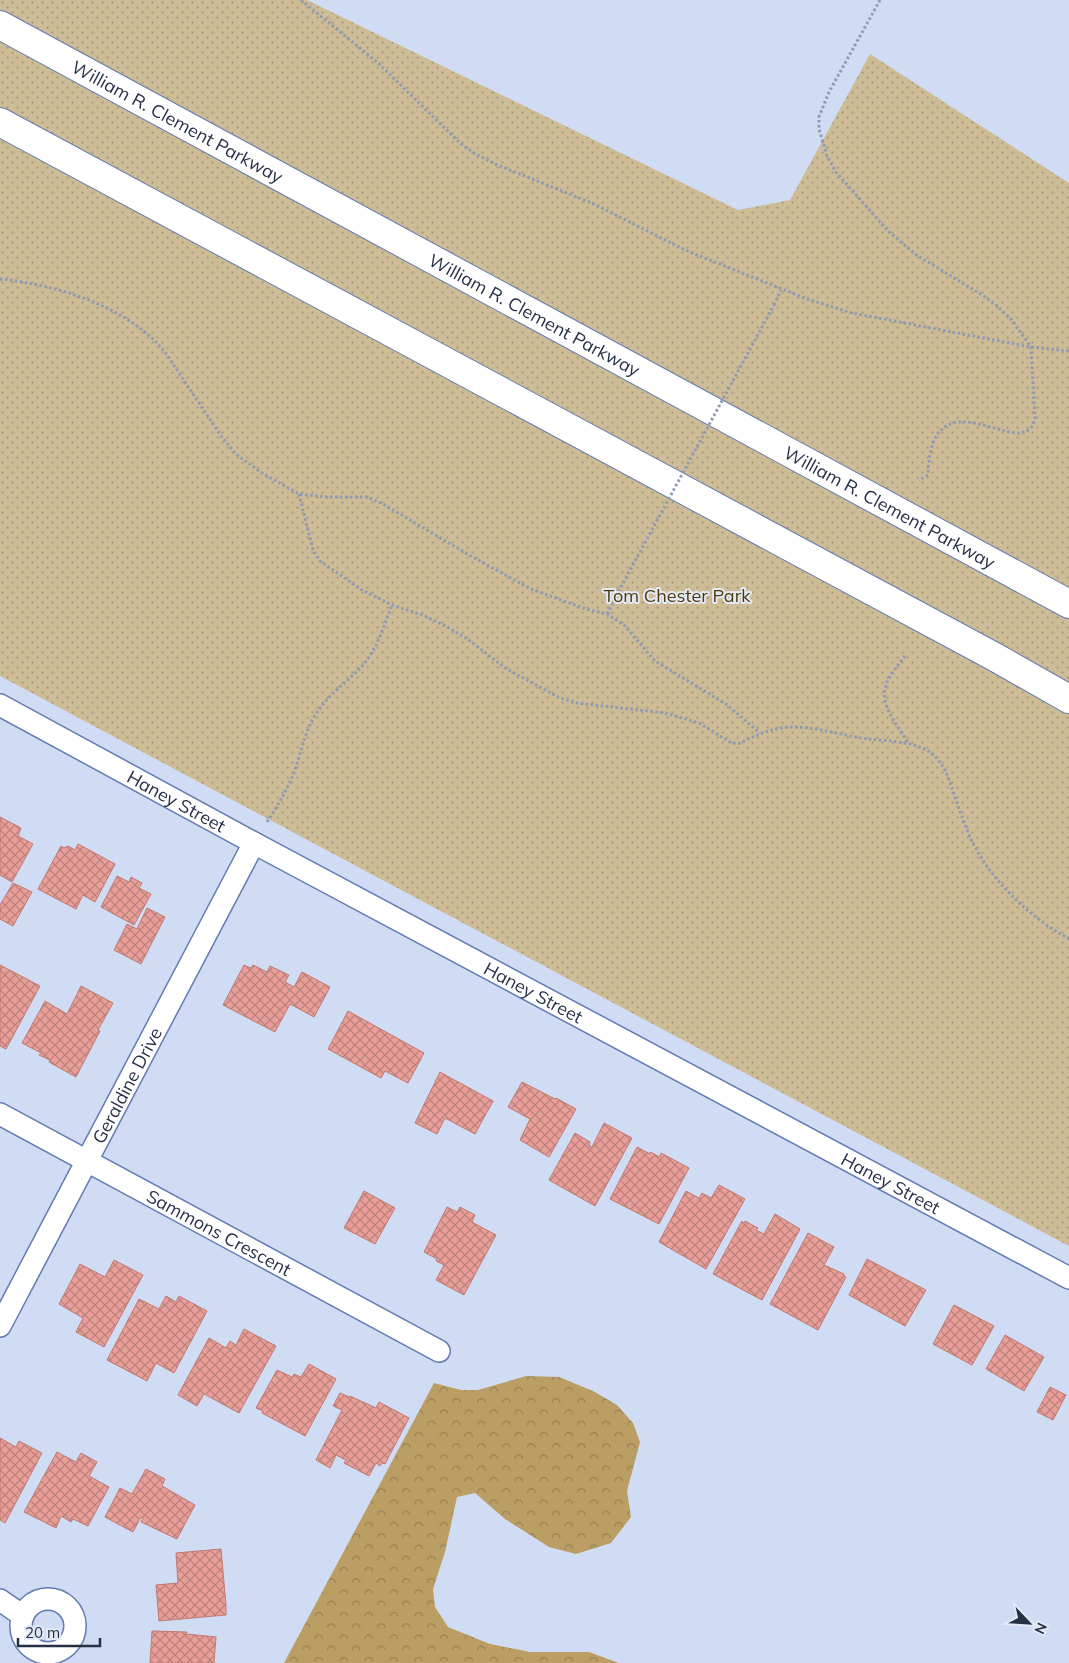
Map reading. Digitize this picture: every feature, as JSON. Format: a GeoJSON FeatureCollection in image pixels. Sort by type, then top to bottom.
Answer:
{"type":"FeatureCollection","features":[{"type":"Feature","properties":{"kind":"main road","name":"William R. Clement Parkway"},"geometry":{"type":"LineString","coordinates":[[0,25],[1069,604]]}},
{"type":"Feature","properties":{"kind":"main road"},"geometry":{"type":"LineString","coordinates":[[0,122],[1069,699]]}},
{"type":"Feature","properties":{"kind":"street","name":"Haney Street"},"geometry":{"type":"LineString","coordinates":[[0,705],[254,843],[1069,1278]]}},
{"type":"Feature","properties":{"kind":"street","name":"Geraldine Drive"},"geometry":{"type":"LineString","coordinates":[[0,1326],[254,843]]}},
{"type":"Feature","properties":{"kind":"street","name":"Sammons Crescent"},"geometry":{"type":"LineString","coordinates":[[0,1114],[439,1351]]}},
{"type":"Feature","properties":{"kind":"street"},"geometry":{"type":"LineString","coordinates":[[0,1600],[23,1616]]}},
{"type":"Feature","properties":{"kind":"path"},"geometry":{"type":"LineString","coordinates":[[300,0],[377,62],[461,144],[474,153],[520,175],[594,204],[685,250],[807,299],[852,313],[1031,347],[1069,350]]}},
{"type":"Feature","properties":{"kind":"path"},"geometry":{"type":"LineString","coordinates":[[880,0],[829,92],[819,117],[827,156],[836,172],[888,231],[916,254],[996,305],[1011,319],[1031,347],[1035,418],[1031,428],[1023,433],[967,422],[952,423],[940,431],[932,442],[928,475],[919,480]]}},
{"type":"Feature","properties":{"kind":"path"},"geometry":{"type":"LineString","coordinates":[[0,279],[38,284],[82,298],[124,317],[140,328],[155,340],[165,352],[221,436],[236,454],[262,473],[299,494],[326,497],[367,497],[384,504],[531,589],[586,609],[607,614],[624,625],[655,661],[726,704],[760,733]]}},
{"type":"Feature","properties":{"kind":"path"},"geometry":{"type":"LineString","coordinates":[[607,614],[781,290]]}},
{"type":"Feature","properties":{"kind":"path"},"geometry":{"type":"LineString","coordinates":[[299,494],[313,550],[320,561],[362,590],[392,605],[424,616],[449,628],[469,640],[505,668],[560,698],[577,703],[665,713],[699,723],[730,742],[738,744],[760,733],[782,728],[801,728],[909,744],[923,748],[940,762],[946,772],[971,837],[985,863],[1002,885],[1026,909],[1069,939]]}},
{"type":"Feature","properties":{"kind":"path"},"geometry":{"type":"LineString","coordinates":[[254,843],[283,797],[293,774],[305,736],[316,714],[328,698],[364,663],[376,647],[392,605]]}},
{"type":"Feature","properties":{"kind":"path"},"geometry":{"type":"LineString","coordinates":[[905,656],[886,684],[884,698],[886,708],[909,744]]}},
{"type":"Feature","properties":{"kind":"green space","name":"Tom Chester Park"},"geometry":{"type":"Polygon","coordinates":[[[0,0],[307,0],[738,210],[790,200],[870,54],[1069,183],[1069,1246],[0,676],[0,0]]]}},
{"type":"Feature","properties":{"kind":"green space"},"geometry":{"type":"Polygon","coordinates":[[[526,1376],[559,1377],[593,1391],[617,1405],[633,1423],[640,1442],[627,1491],[631,1517],[611,1543],[576,1554],[549,1547],[505,1519],[475,1493],[457,1497],[445,1552],[433,1589],[435,1607],[448,1627],[490,1644],[530,1652],[589,1652],[619,1663],[284,1663],[434,1383],[461,1390],[478,1390],[526,1376]]]}},
{"type":"Feature","properties":{"kind":"building"},"geometry":{"type":"Polygon","coordinates":[[[0,817],[21,828],[18,836],[33,844],[12,882],[0,875],[0,817]]]}},
{"type":"Feature","properties":{"kind":"building"},"geometry":{"type":"Polygon","coordinates":[[[78,844],[115,864],[95,902],[83,895],[76,909],[38,889],[61,846],[64,848],[68,846],[75,850],[78,844]]]}},
{"type":"Feature","properties":{"kind":"building"},"geometry":{"type":"Polygon","coordinates":[[[117,876],[129,882],[131,877],[142,883],[139,888],[151,894],[134,925],[101,907],[117,876]]]}},
{"type":"Feature","properties":{"kind":"building"},"geometry":{"type":"Polygon","coordinates":[[[13,883],[32,892],[13,926],[0,919],[0,905],[13,883]]]}},
{"type":"Feature","properties":{"kind":"building"},"geometry":{"type":"Polygon","coordinates":[[[147,908],[165,917],[141,964],[114,950],[127,924],[137,929],[147,908]]]}},
{"type":"Feature","properties":{"kind":"building"},"geometry":{"type":"Polygon","coordinates":[[[0,965],[40,986],[6,1049],[0,1046],[0,965]]]}},
{"type":"Feature","properties":{"kind":"building"},"geometry":{"type":"Polygon","coordinates":[[[244,965],[251,968],[253,965],[267,972],[270,966],[289,975],[285,982],[294,987],[302,972],[330,987],[314,1017],[290,1004],[275,1032],[223,1005],[244,965]]]}},
{"type":"Feature","properties":{"kind":"building"},"geometry":{"type":"Polygon","coordinates":[[[81,986],[113,1003],[76,1077],[49,1062],[50,1060],[39,1055],[41,1053],[22,1043],[45,1001],[67,1014],[81,986]]]}},
{"type":"Feature","properties":{"kind":"building"},"geometry":{"type":"Polygon","coordinates":[[[348,1011],[424,1053],[408,1083],[385,1071],[381,1078],[328,1049],[348,1011]]]}},
{"type":"Feature","properties":{"kind":"building"},"geometry":{"type":"Polygon","coordinates":[[[440,1072],[493,1101],[475,1134],[445,1118],[437,1134],[415,1123],[440,1072]]]}},
{"type":"Feature","properties":{"kind":"building"},"geometry":{"type":"Polygon","coordinates":[[[522,1082],[576,1109],[549,1157],[520,1140],[530,1119],[508,1107],[522,1082]]]}},
{"type":"Feature","properties":{"kind":"building"},"geometry":{"type":"Polygon","coordinates":[[[604,1123],[632,1138],[595,1206],[549,1180],[575,1133],[590,1142],[589,1146],[592,1147],[604,1123]]]}},
{"type":"Feature","properties":{"kind":"building"},"geometry":{"type":"Polygon","coordinates":[[[637,1147],[660,1157],[661,1153],[689,1168],[659,1224],[610,1199],[637,1147]]]}},
{"type":"Feature","properties":{"kind":"building"},"geometry":{"type":"Polygon","coordinates":[[[719,1185],[745,1199],[706,1269],[659,1242],[686,1191],[699,1198],[702,1193],[711,1198],[719,1185]]]}},
{"type":"Feature","properties":{"kind":"building"},"geometry":{"type":"Polygon","coordinates":[[[364,1191],[395,1208],[375,1244],[344,1228],[364,1191]]]}},
{"type":"Feature","properties":{"kind":"building"},"geometry":{"type":"Polygon","coordinates":[[[447,1207],[457,1212],[460,1207],[475,1215],[472,1222],[496,1235],[464,1295],[436,1280],[444,1265],[424,1252],[447,1207]]]}},
{"type":"Feature","properties":{"kind":"building"},"geometry":{"type":"Polygon","coordinates":[[[775,1214],[800,1229],[762,1300],[713,1274],[742,1221],[758,1228],[756,1230],[764,1234],[775,1214]]]}},
{"type":"Feature","properties":{"kind":"building"},"geometry":{"type":"Polygon","coordinates":[[[808,1233],[834,1247],[824,1265],[844,1274],[846,1277],[818,1330],[770,1304],[808,1233]]]}},
{"type":"Feature","properties":{"kind":"building"},"geometry":{"type":"Polygon","coordinates":[[[867,1259],[926,1290],[905,1326],[849,1295],[867,1259]]]}},
{"type":"Feature","properties":{"kind":"building"},"geometry":{"type":"Polygon","coordinates":[[[114,1260],[143,1275],[104,1347],[76,1332],[83,1318],[59,1304],[80,1264],[105,1277],[114,1260]]]}},
{"type":"Feature","properties":{"kind":"building"},"geometry":{"type":"Polygon","coordinates":[[[166,1296],[176,1302],[179,1296],[207,1311],[174,1373],[156,1363],[147,1381],[107,1360],[139,1299],[159,1309],[166,1296]]]}},
{"type":"Feature","properties":{"kind":"building"},"geometry":{"type":"Polygon","coordinates":[[[954,1305],[994,1326],[972,1365],[933,1344],[954,1305]]]}},
{"type":"Feature","properties":{"kind":"building"},"geometry":{"type":"Polygon","coordinates":[[[244,1329],[276,1346],[239,1413],[204,1394],[197,1406],[178,1395],[209,1338],[226,1348],[230,1341],[236,1345],[244,1329]]]}},
{"type":"Feature","properties":{"kind":"building"},"geometry":{"type":"Polygon","coordinates":[[[1005,1335],[1044,1357],[1024,1391],[986,1369],[1005,1335]]]}},
{"type":"Feature","properties":{"kind":"building"},"geometry":{"type":"Polygon","coordinates":[[[309,1364],[336,1379],[305,1436],[256,1408],[277,1370],[292,1377],[294,1374],[301,1377],[309,1364]]]}},
{"type":"Feature","properties":{"kind":"building"},"geometry":{"type":"Polygon","coordinates":[[[1050,1387],[1066,1395],[1053,1420],[1037,1412],[1050,1387]]]}},
{"type":"Feature","properties":{"kind":"building"},"geometry":{"type":"Polygon","coordinates":[[[340,1393],[376,1408],[379,1402],[409,1418],[385,1464],[382,1463],[380,1466],[376,1463],[369,1476],[344,1463],[346,1460],[336,1455],[330,1468],[316,1460],[342,1410],[333,1406],[340,1393]]]}},
{"type":"Feature","properties":{"kind":"building"},"geometry":{"type":"Polygon","coordinates":[[[0,1438],[16,1447],[19,1441],[42,1453],[5,1523],[0,1520],[0,1438]]]}},
{"type":"Feature","properties":{"kind":"building"},"geometry":{"type":"Polygon","coordinates":[[[57,1452],[76,1462],[81,1453],[97,1462],[89,1476],[109,1487],[88,1526],[73,1519],[71,1522],[61,1516],[56,1528],[24,1512],[57,1452]]]}},
{"type":"Feature","properties":{"kind":"building"},"geometry":{"type":"Polygon","coordinates":[[[146,1469],[165,1479],[162,1486],[195,1505],[177,1539],[141,1522],[143,1518],[141,1517],[133,1532],[105,1517],[120,1488],[132,1494],[146,1469]]]}},
{"type":"Feature","properties":{"kind":"building"},"geometry":{"type":"Polygon","coordinates":[[[221,1549],[226,1615],[159,1621],[156,1585],[178,1583],[176,1553],[221,1549]]]}},
{"type":"Feature","properties":{"kind":"building"},"geometry":{"type":"Polygon","coordinates":[[[152,1631],[187,1632],[186,1634],[216,1637],[214,1663],[150,1663],[152,1631]]]}}]}
